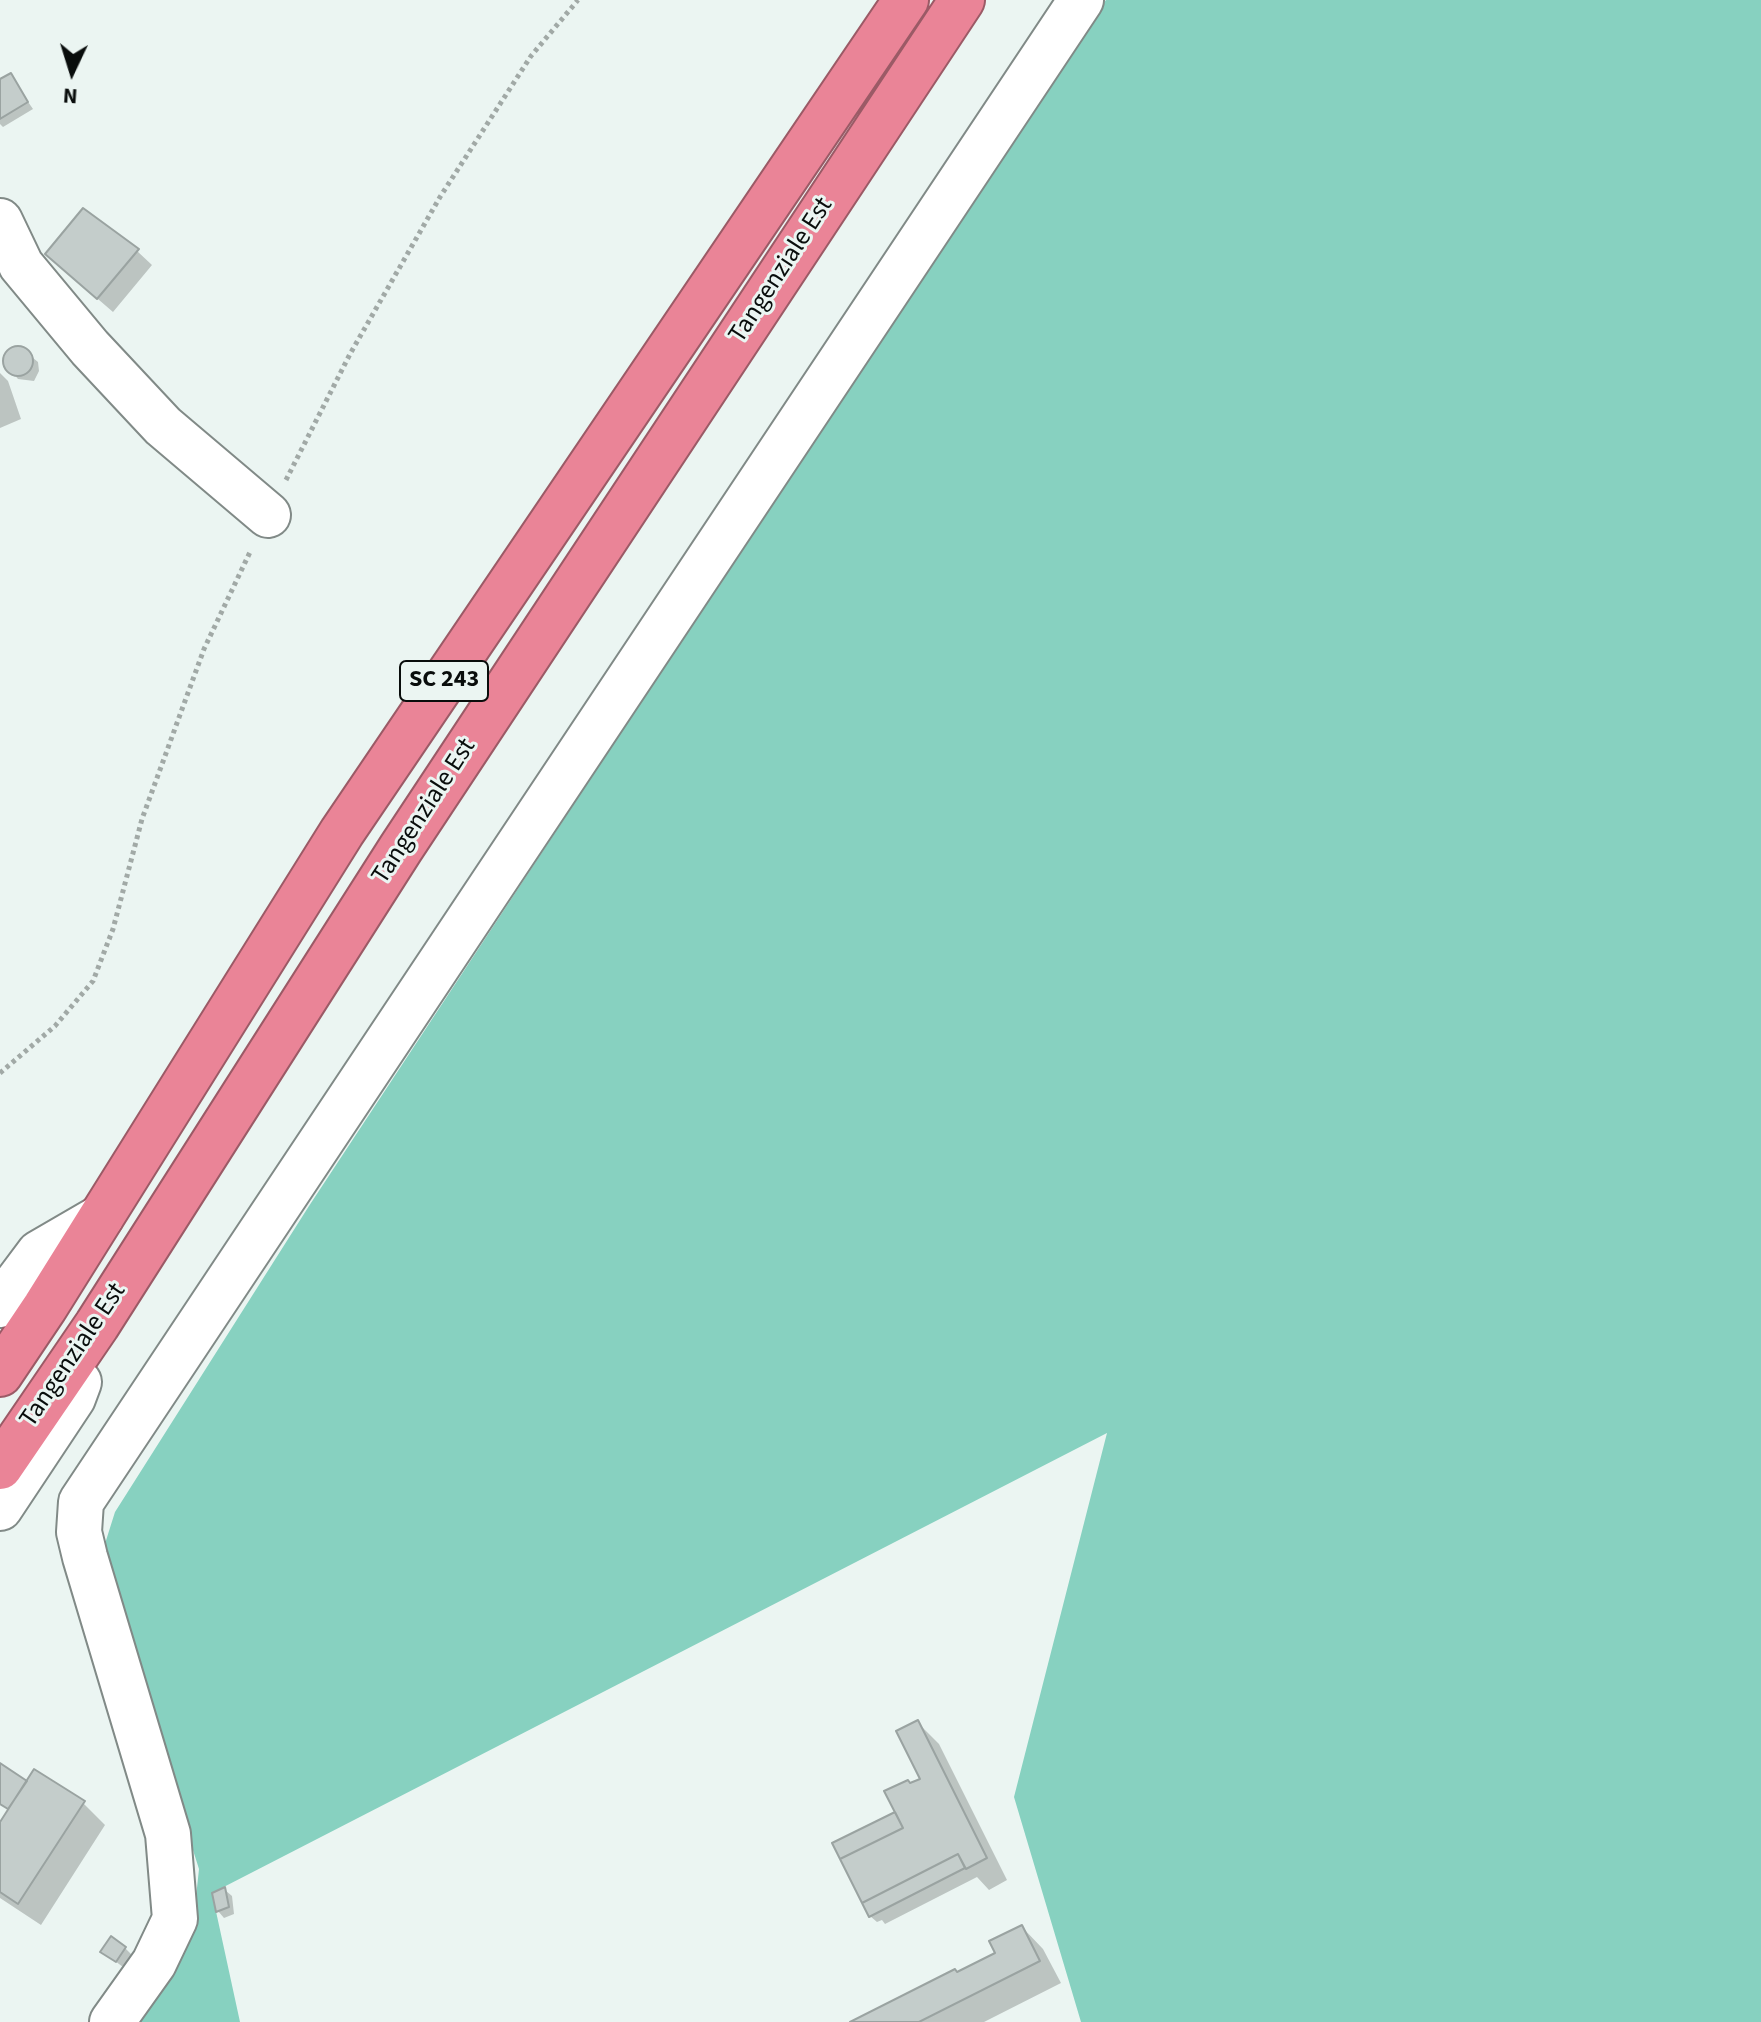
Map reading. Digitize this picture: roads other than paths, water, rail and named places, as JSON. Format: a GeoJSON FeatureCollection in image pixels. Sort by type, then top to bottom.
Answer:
{"type":"FeatureCollection","features":[{"type":"Feature","properties":{"kind":"highway","name":"Tangenziale Est"},"geometry":{"type":"LineString","coordinates":[[0,1374],[342,832],[906,0]]}},
{"type":"Feature","properties":{"kind":"highway","name":"Tangenziale Est"},"geometry":{"type":"LineString","coordinates":[[0,1467],[97,1325],[409,835],[962,0]]}},
{"type":"Feature","properties":{"kind":"highway"},"geometry":{"type":"LineString","coordinates":[[935,39],[982,0]]}},
{"type":"Feature","properties":{"kind":"street"},"geometry":{"type":"LineString","coordinates":[[112,2022],[154,1963],[175,1919],[168,1834],[85,1557],[79,1532],[81,1502],[1081,0]]}},
{"type":"Feature","properties":{"kind":"street"},"geometry":{"type":"LineString","coordinates":[[0,221],[21,265],[90,348],[163,426],[268,515]]}},
{"type":"Feature","properties":{"kind":"street"},"geometry":{"type":"LineString","coordinates":[[0,1305],[39,1253],[101,1217]]}},
{"type":"Feature","properties":{"kind":"street"},"geometry":{"type":"LineString","coordinates":[[0,1508],[73,1398],[97,1325]]}}]}
